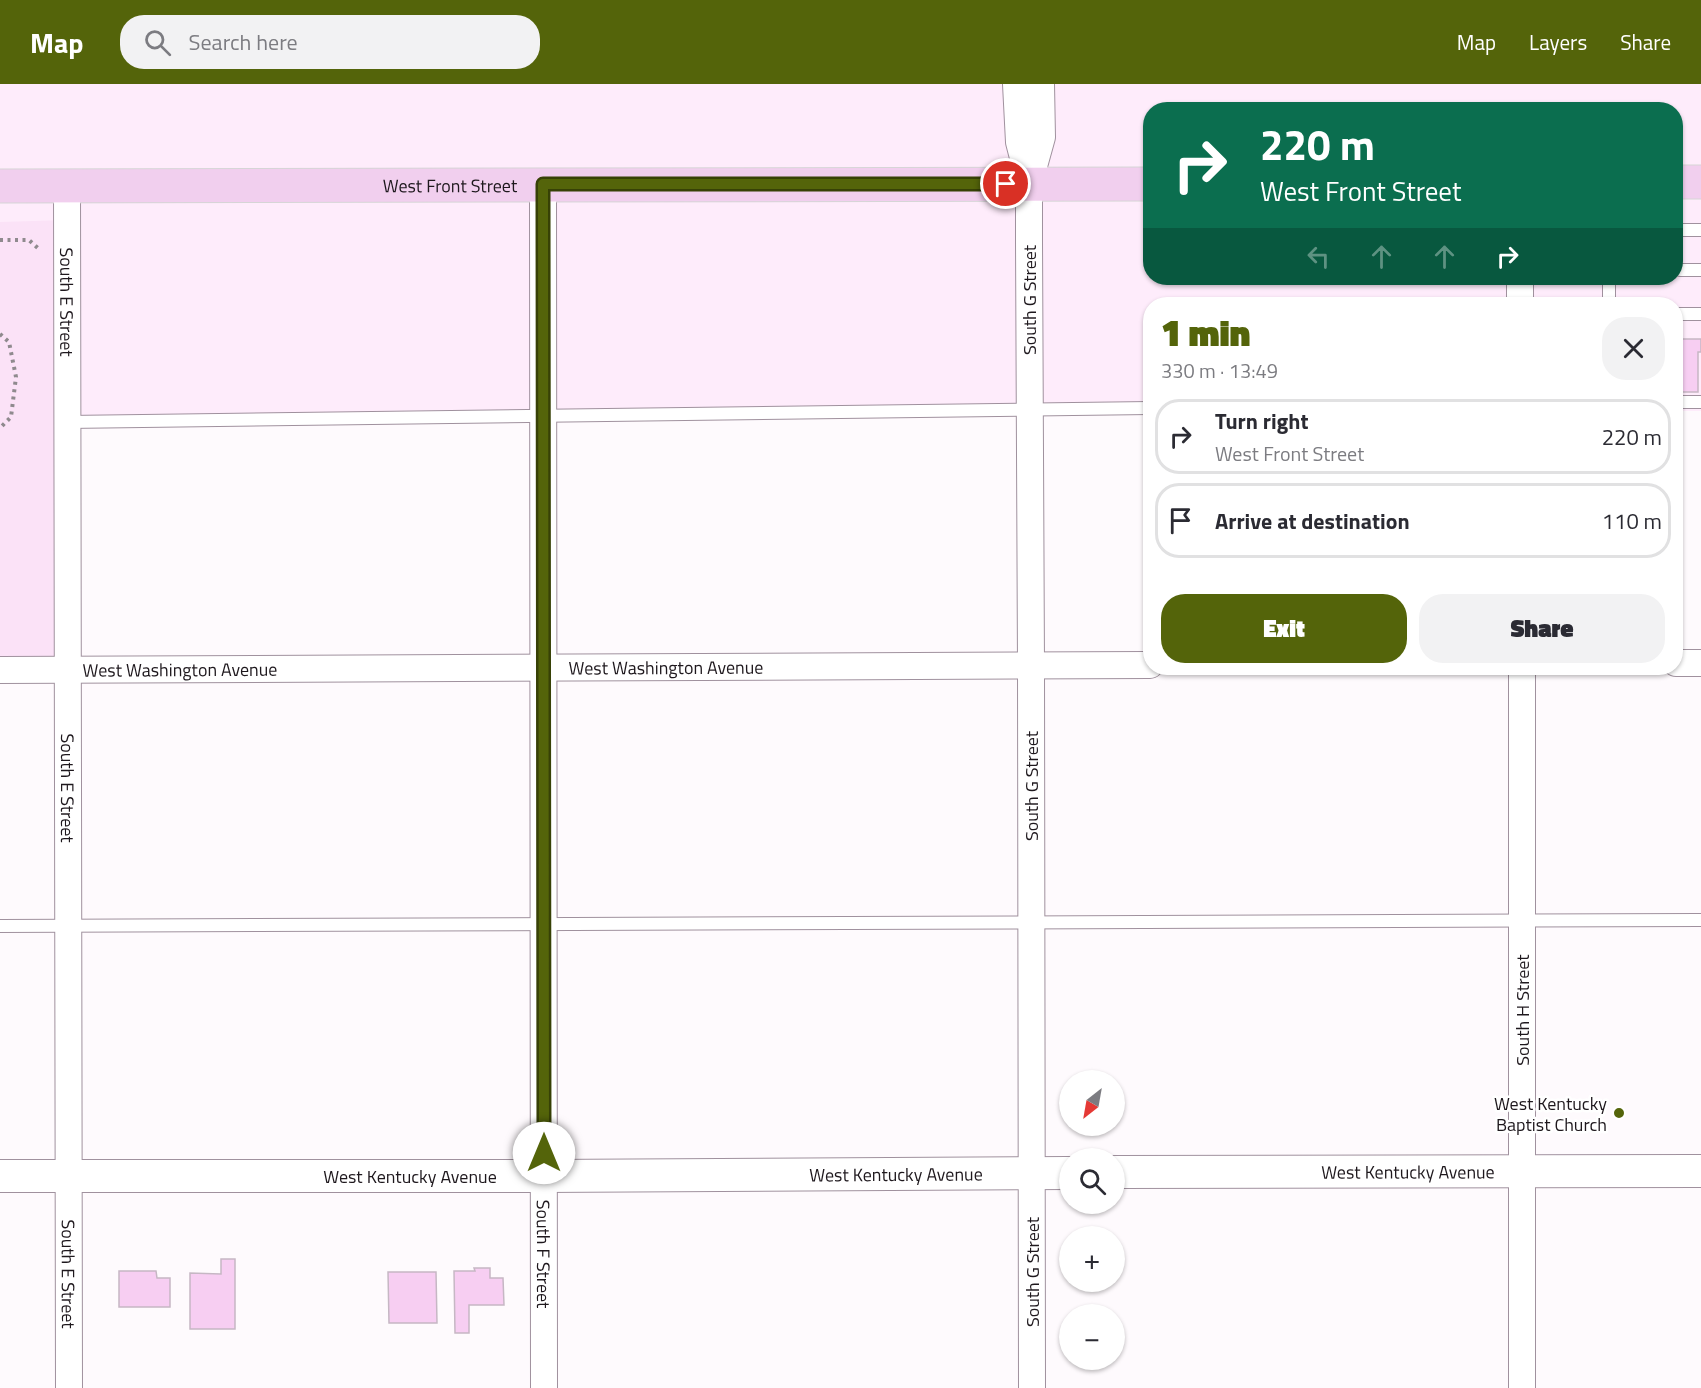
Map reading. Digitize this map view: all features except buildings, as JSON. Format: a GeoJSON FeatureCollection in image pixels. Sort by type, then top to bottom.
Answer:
{"type":"FeatureCollection","features":[{"type":"Feature","properties":{"kind":"main road"},"geometry":{"type":"LineString","coordinates":[[1683,182],[1701,182]]}},
{"type":"Feature","properties":{"kind":"main road","name":"West Front Street"},"geometry":{"type":"LineString","coordinates":[[0,186],[1143,184]]}},
{"type":"Feature","properties":{"kind":"street","name":"South G Street"},"geometry":{"type":"LineString","coordinates":[[1016,84],[1019,142],[1029,184],[1032,1388]]}},
{"type":"Feature","properties":{"kind":"street","name":"South G Street"},"geometry":{"type":"LineString","coordinates":[[1029,184],[1042,137],[1041,84]]}},
{"type":"Feature","properties":{"kind":"street","name":"South F Street"},"geometry":{"type":"LineString","coordinates":[[543,184],[544,1388]]}},
{"type":"Feature","properties":{"kind":"street","name":"South E Street"},"geometry":{"type":"LineString","coordinates":[[67,186],[69,1388]]}},
{"type":"Feature","properties":{"kind":"street"},"geometry":{"type":"LineString","coordinates":[[1683,663],[1701,663]]}},
{"type":"Feature","properties":{"kind":"street","name":"West Washington Avenue"},"geometry":{"type":"LineString","coordinates":[[0,670],[1143,665]]}},
{"type":"Feature","properties":{"kind":"street","name":"South H Street"},"geometry":{"type":"LineString","coordinates":[[1522,675],[1522,1388]]}},
{"type":"Feature","properties":{"kind":"street","name":"West Kentucky Avenue"},"geometry":{"type":"LineString","coordinates":[[1125,1173],[1701,1171]]}},
{"type":"Feature","properties":{"kind":"street","name":"West Kentucky Avenue"},"geometry":{"type":"LineString","coordinates":[[0,1176],[1059,1173]]}},
{"type":"Feature","properties":{"kind":"lane"},"geometry":{"type":"LineString","coordinates":[[1683,230],[1701,230]]}},
{"type":"Feature","properties":{"kind":"lane"},"geometry":{"type":"LineString","coordinates":[[1683,270],[1701,270]]}},
{"type":"Feature","properties":{"kind":"lane"},"geometry":{"type":"LineString","coordinates":[[1683,314],[1701,314]]}},
{"type":"Feature","properties":{"kind":"lane"},"geometry":{"type":"LineString","coordinates":[[1683,402],[1701,402]]}},
{"type":"Feature","properties":{"kind":"lane"},"geometry":{"type":"LineString","coordinates":[[67,422],[1143,408]]}},
{"type":"Feature","properties":{"kind":"lane"},"geometry":{"type":"LineString","coordinates":[[0,926],[1701,920]]}},
{"type":"Feature","properties":{"kind":"path"},"geometry":{"type":"LineString","coordinates":[[0,334],[9,342],[16,377],[11,417],[0,428]]}},
{"type":"Feature","properties":{"kind":"shaded area"},"geometry":{"type":"Polygon","coordinates":[[[0,84],[1701,84],[1701,411],[1683,411],[1683,297],[1143,297],[1143,413],[0,417],[0,84]]]}},
{"type":"Feature","properties":{"kind":"shaded area"},"geometry":{"type":"Polygon","coordinates":[[[67,220],[68,669],[0,670],[0,222],[67,220]]]}},
{"type":"Feature","properties":{"kind":"place","name":"West Kentucky Baptist Church"},"geometry":{"type":"Point","coordinates":[1619,1113]}},
{"type":"Feature","properties":{"kind":"route"},"geometry":{"type":"LineString","coordinates":[[544,1153],[543,184],[1006,184]]}}]}
